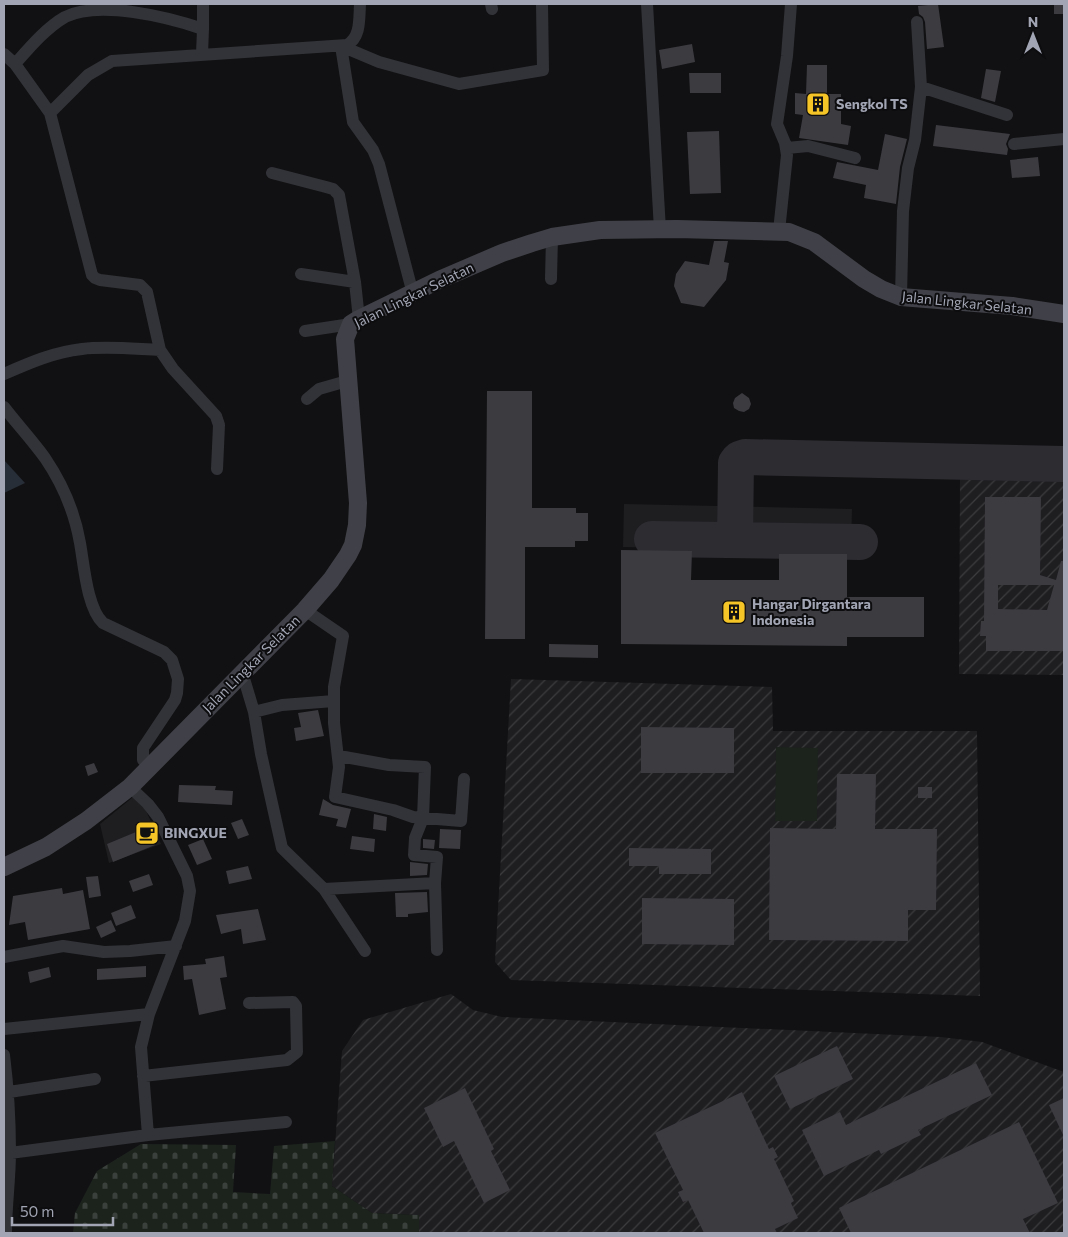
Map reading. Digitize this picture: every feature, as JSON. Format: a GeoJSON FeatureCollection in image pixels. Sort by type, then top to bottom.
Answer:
{"type":"FeatureCollection","features":[{"type":"Feature","properties":{"kind":"main road","name":"Jalan Lingkar Selatan"},"geometry":{"type":"LineString","coordinates":[[4,867],[54,842],[86,821],[130,787],[305,610],[331,580],[353,545],[358,503],[345,339],[355,322],[439,280],[502,253],[552,237],[600,230],[779,231],[799,235],[814,242],[864,279],[881,289],[902,297],[1012,306],[1064,314]]}},
{"type":"Feature","properties":{"kind":"street"},"geometry":{"type":"LineString","coordinates":[[202,54],[203,4]]}},
{"type":"Feature","properties":{"kind":"street"},"geometry":{"type":"LineString","coordinates":[[50,113],[88,75],[112,61],[341,46],[351,42],[358,33],[360,4]]}},
{"type":"Feature","properties":{"kind":"street"},"geometry":{"type":"LineString","coordinates":[[341,46],[379,62],[459,84],[543,70],[542,4]]}},
{"type":"Feature","properties":{"kind":"street"},"geometry":{"type":"LineString","coordinates":[[647,4],[660,230]]}},
{"type":"Feature","properties":{"kind":"street"},"geometry":{"type":"LineString","coordinates":[[779,231],[786,148],[777,124],[787,56],[791,4]]}},
{"type":"Feature","properties":{"kind":"street"},"geometry":{"type":"LineString","coordinates":[[15,64],[38,38],[64,17],[87,8],[139,12],[176,20],[203,29]]}},
{"type":"Feature","properties":{"kind":"street"},"geometry":{"type":"LineString","coordinates":[[902,297],[902,211],[908,168],[915,140],[921,87],[917,22]]}},
{"type":"Feature","properties":{"kind":"street"},"geometry":{"type":"LineString","coordinates":[[341,46],[353,122],[373,150],[379,164],[413,294]]}},
{"type":"Feature","properties":{"kind":"street"},"geometry":{"type":"LineString","coordinates":[[4,54],[15,64],[50,113],[92,275],[100,280],[140,285],[147,292],[160,350],[173,369],[216,416],[219,424],[216,469]]}},
{"type":"Feature","properties":{"kind":"street"},"geometry":{"type":"LineString","coordinates":[[921,87],[1007,115]]}},
{"type":"Feature","properties":{"kind":"street"},"geometry":{"type":"LineString","coordinates":[[1014,144],[1064,139]]}},
{"type":"Feature","properties":{"kind":"street"},"geometry":{"type":"LineString","coordinates":[[786,148],[808,146],[854,158]]}},
{"type":"Feature","properties":{"kind":"street"},"geometry":{"type":"LineString","coordinates":[[272,173],[333,189],[339,195],[355,282],[355,322],[305,331]]}},
{"type":"Feature","properties":{"kind":"street"},"geometry":{"type":"LineString","coordinates":[[551,279],[552,237]]}},
{"type":"Feature","properties":{"kind":"street"},"geometry":{"type":"LineString","coordinates":[[301,274],[355,282]]}},
{"type":"Feature","properties":{"kind":"street"},"geometry":{"type":"LineString","coordinates":[[4,374],[37,360],[84,348],[160,350]]}},
{"type":"Feature","properties":{"kind":"street"},"geometry":{"type":"LineString","coordinates":[[307,399],[319,389],[347,381]]}},
{"type":"Feature","properties":{"kind":"street"},"geometry":{"type":"LineString","coordinates":[[4,407],[46,459],[64,490],[80,541],[93,606],[98,619],[103,624],[164,652],[172,660],[178,679],[177,694],[143,748],[143,760],[150,766]]}},
{"type":"Feature","properties":{"kind":"street"},"geometry":{"type":"LineString","coordinates":[[305,610],[343,636],[334,687],[334,723],[339,756],[336,797],[393,810],[406,816],[461,821],[464,779]]}},
{"type":"Feature","properties":{"kind":"street"},"geometry":{"type":"LineString","coordinates":[[242,672],[254,712],[261,754],[282,848],[324,889],[365,950]]}},
{"type":"Feature","properties":{"kind":"street"},"geometry":{"type":"LineString","coordinates":[[254,712],[282,705],[334,701]]}},
{"type":"Feature","properties":{"kind":"street"},"geometry":{"type":"LineString","coordinates":[[339,756],[389,765],[425,767],[423,818],[415,838],[414,854],[437,857],[435,883],[437,950]]}},
{"type":"Feature","properties":{"kind":"street"},"geometry":{"type":"LineString","coordinates":[[130,787],[148,804],[158,817],[187,876],[190,891],[176,946],[149,1014],[141,1047],[148,1135]]}},
{"type":"Feature","properties":{"kind":"street"},"geometry":{"type":"LineString","coordinates":[[324,889],[435,883]]}},
{"type":"Feature","properties":{"kind":"street"},"geometry":{"type":"LineString","coordinates":[[4,957],[64,946],[104,952],[176,946]]}},
{"type":"Feature","properties":{"kind":"street"},"geometry":{"type":"LineString","coordinates":[[143,1076],[287,1060],[293,1057],[297,1052],[296,1006],[293,1002],[249,1003]]}},
{"type":"Feature","properties":{"kind":"street"},"geometry":{"type":"LineString","coordinates":[[4,1029],[149,1014]]}},
{"type":"Feature","properties":{"kind":"street"},"geometry":{"type":"LineString","coordinates":[[4,1055],[9,1092],[10,1153],[5,1211],[6,1233]]}},
{"type":"Feature","properties":{"kind":"street"},"geometry":{"type":"LineString","coordinates":[[9,1092],[95,1079]]}},
{"type":"Feature","properties":{"kind":"street"},"geometry":{"type":"LineString","coordinates":[[10,1153],[148,1135],[286,1122]]}},
{"type":"Feature","properties":{"kind":"shaded area"},"geometry":{"type":"Polygon","coordinates":[[[4,460],[25,483],[4,493],[4,460]]]}},
{"type":"Feature","properties":{"kind":"shaded area"},"geometry":{"type":"Polygon","coordinates":[[[960,478],[1064,480],[1064,675],[959,674],[960,478]]]}},
{"type":"Feature","properties":{"kind":"shaded area"},"geometry":{"type":"Polygon","coordinates":[[[624,504],[852,509],[851,552],[623,547],[624,504]]]}},
{"type":"Feature","properties":{"kind":"shaded area"},"geometry":{"type":"Polygon","coordinates":[[[511,679],[772,687],[773,731],[977,731],[980,996],[511,980],[495,962],[511,679]]]}},
{"type":"Feature","properties":{"kind":"shaded area"},"geometry":{"type":"Polygon","coordinates":[[[138,793],[161,844],[109,863],[100,824],[138,793]]]}},
{"type":"Feature","properties":{"kind":"shaded area"},"geometry":{"type":"Polygon","coordinates":[[[451,994],[473,1010],[502,1017],[941,1037],[982,1042],[1064,1072],[1064,1233],[419,1233],[419,1215],[372,1213],[332,1186],[342,1051],[363,1020],[451,994]]]}},
{"type":"Feature","properties":{"kind":"green space"},"geometry":{"type":"Polygon","coordinates":[[[776,747],[818,748],[817,821],[775,821],[776,747]]]}},
{"type":"Feature","properties":{"kind":"green space"},"geometry":{"type":"Polygon","coordinates":[[[335,1141],[332,1186],[372,1213],[419,1215],[419,1233],[73,1233],[75,1213],[97,1171],[141,1144],[236,1145],[233,1192],[270,1194],[274,1146],[335,1141]]]}},
{"type":"Feature","properties":{"kind":"building"},"geometry":{"type":"Polygon","coordinates":[[[938,4],[944,47],[927,49],[925,22],[919,14],[918,6],[938,4]]]}},
{"type":"Feature","properties":{"kind":"building"},"geometry":{"type":"Polygon","coordinates":[[[1054,4],[1064,4],[1064,14],[1054,14],[1054,4]]]}},
{"type":"Feature","properties":{"kind":"building"},"geometry":{"type":"Polygon","coordinates":[[[692,44],[695,62],[662,69],[659,50],[692,44]]]}},
{"type":"Feature","properties":{"kind":"building"},"geometry":{"type":"Polygon","coordinates":[[[807,65],[827,65],[827,94],[841,94],[841,124],[851,126],[848,145],[799,138],[803,115],[795,114],[795,93],[806,94],[807,65]]]}},
{"type":"Feature","properties":{"kind":"building"},"geometry":{"type":"Polygon","coordinates":[[[986,69],[1001,71],[995,102],[981,98],[986,69]]]}},
{"type":"Feature","properties":{"kind":"building"},"geometry":{"type":"Polygon","coordinates":[[[689,73],[721,73],[721,93],[690,93],[689,73]]]}},
{"type":"Feature","properties":{"kind":"building"},"geometry":{"type":"Polygon","coordinates":[[[936,125],[1010,134],[1006,144],[1008,149],[1007,155],[933,146],[936,125]]]}},
{"type":"Feature","properties":{"kind":"building"},"geometry":{"type":"Polygon","coordinates":[[[719,131],[721,193],[690,194],[687,132],[719,131]]]}},
{"type":"Feature","properties":{"kind":"building"},"geometry":{"type":"Polygon","coordinates":[[[885,134],[907,139],[900,167],[896,204],[864,198],[866,185],[833,178],[837,162],[878,170],[885,134]]]}},
{"type":"Feature","properties":{"kind":"building"},"geometry":{"type":"Polygon","coordinates":[[[1038,157],[1040,176],[1012,178],[1010,160],[1038,157]]]}},
{"type":"Feature","properties":{"kind":"building"},"geometry":{"type":"Polygon","coordinates":[[[714,241],[728,241],[724,262],[729,263],[726,280],[704,307],[681,303],[674,286],[676,274],[685,261],[709,265],[714,241]]]}},
{"type":"Feature","properties":{"kind":"building"},"geometry":{"type":"Polygon","coordinates":[[[487,391],[532,391],[532,508],[576,508],[576,513],[588,513],[588,541],[575,541],[575,547],[525,547],[525,639],[485,639],[487,391]]]}},
{"type":"Feature","properties":{"kind":"building"},"geometry":{"type":"Polygon","coordinates":[[[742,393],[749,398],[751,404],[749,409],[744,412],[734,408],[733,403],[735,398],[742,393]]]}},
{"type":"Feature","properties":{"kind":"building"},"geometry":{"type":"Polygon","coordinates":[[[985,497],[1041,497],[1040,575],[1056,580],[1061,561],[1064,561],[1064,651],[986,651],[986,636],[980,636],[981,621],[984,621],[985,497]],[[998,585],[998,609],[1047,610],[1054,585],[998,585]]]}},
{"type":"Feature","properties":{"kind":"building","name":"Hangar Dirgantara Indonesia"},"geometry":{"type":"Polygon","coordinates":[[[621,550],[692,551],[691,580],[779,580],[779,554],[847,554],[847,597],[924,597],[924,637],[847,637],[847,646],[621,644],[621,550]]]}},
{"type":"Feature","properties":{"kind":"building"},"geometry":{"type":"Polygon","coordinates":[[[549,644],[598,645],[598,658],[549,657],[549,644]]]}},
{"type":"Feature","properties":{"kind":"building"},"geometry":{"type":"Polygon","coordinates":[[[318,710],[324,736],[296,741],[294,728],[301,727],[298,713],[318,710]]]}},
{"type":"Feature","properties":{"kind":"building"},"geometry":{"type":"Polygon","coordinates":[[[641,727],[734,728],[734,773],[641,773],[641,727]]]}},
{"type":"Feature","properties":{"kind":"building"},"geometry":{"type":"Polygon","coordinates":[[[94,763],[98,772],[88,776],[85,766],[94,763]]]}},
{"type":"Feature","properties":{"kind":"building"},"geometry":{"type":"Polygon","coordinates":[[[837,774],[876,774],[875,829],[937,829],[936,910],[908,910],[908,941],[769,940],[770,828],[836,829],[837,774]]]}},
{"type":"Feature","properties":{"kind":"building"},"geometry":{"type":"Polygon","coordinates":[[[179,785],[216,786],[215,790],[233,791],[232,805],[178,802],[179,785]]]}},
{"type":"Feature","properties":{"kind":"building"},"geometry":{"type":"Polygon","coordinates":[[[918,787],[932,787],[932,798],[918,798],[918,787]]]}},
{"type":"Feature","properties":{"kind":"building"},"geometry":{"type":"Polygon","coordinates":[[[323,799],[333,805],[351,809],[346,828],[336,826],[338,819],[319,815],[323,799]]]}},
{"type":"Feature","properties":{"kind":"building"},"geometry":{"type":"Polygon","coordinates":[[[374,814],[387,817],[386,831],[373,829],[374,814]]]}},
{"type":"Feature","properties":{"kind":"building"},"geometry":{"type":"Polygon","coordinates":[[[242,819],[249,835],[238,839],[231,823],[242,819]]]}},
{"type":"Feature","properties":{"kind":"building"},"geometry":{"type":"Polygon","coordinates":[[[148,827],[155,845],[113,862],[107,844],[148,827]]]}},
{"type":"Feature","properties":{"kind":"building"},"geometry":{"type":"Polygon","coordinates":[[[440,829],[461,830],[460,849],[439,848],[440,829]]]}},
{"type":"Feature","properties":{"kind":"building"},"geometry":{"type":"Polygon","coordinates":[[[352,836],[375,839],[374,852],[350,849],[352,836]]]}},
{"type":"Feature","properties":{"kind":"building"},"geometry":{"type":"Polygon","coordinates":[[[203,839],[212,859],[197,865],[188,845],[203,839]]]}},
{"type":"Feature","properties":{"kind":"building"},"geometry":{"type":"Polygon","coordinates":[[[423,839],[435,840],[434,849],[423,848],[423,839]]]}},
{"type":"Feature","properties":{"kind":"building"},"geometry":{"type":"Polygon","coordinates":[[[629,848],[711,849],[711,874],[659,874],[659,866],[629,866],[629,848]]]}},
{"type":"Feature","properties":{"kind":"building"},"geometry":{"type":"Polygon","coordinates":[[[410,862],[428,864],[427,875],[410,876],[410,862]]]}},
{"type":"Feature","properties":{"kind":"building"},"geometry":{"type":"Polygon","coordinates":[[[248,866],[252,879],[229,884],[226,871],[248,866]]]}},
{"type":"Feature","properties":{"kind":"building"},"geometry":{"type":"Polygon","coordinates":[[[149,874],[153,885],[133,892],[129,881],[149,874]]]}},
{"type":"Feature","properties":{"kind":"building"},"geometry":{"type":"Polygon","coordinates":[[[98,876],[101,896],[89,898],[86,877],[98,876]]]}},
{"type":"Feature","properties":{"kind":"building"},"geometry":{"type":"Polygon","coordinates":[[[62,888],[63,894],[83,890],[90,929],[28,940],[25,922],[9,925],[13,896],[62,888]]]}},
{"type":"Feature","properties":{"kind":"building"},"geometry":{"type":"Polygon","coordinates":[[[427,892],[428,912],[408,914],[408,917],[396,917],[395,893],[427,892]]]}},
{"type":"Feature","properties":{"kind":"building"},"geometry":{"type":"Polygon","coordinates":[[[642,898],[734,899],[734,945],[642,944],[642,898]]]}},
{"type":"Feature","properties":{"kind":"building"},"geometry":{"type":"Polygon","coordinates":[[[131,905],[136,918],[116,926],[111,913],[131,905]]]}},
{"type":"Feature","properties":{"kind":"building"},"geometry":{"type":"Polygon","coordinates":[[[258,909],[266,940],[243,944],[241,929],[221,934],[216,915],[258,909]]]}},
{"type":"Feature","properties":{"kind":"building"},"geometry":{"type":"Polygon","coordinates":[[[111,920],[116,931],[101,938],[96,927],[111,920]]]}},
{"type":"Feature","properties":{"kind":"building"},"geometry":{"type":"Polygon","coordinates":[[[224,956],[227,977],[220,978],[226,1009],[199,1015],[192,979],[184,980],[183,966],[206,964],[205,959],[224,956]]]}},
{"type":"Feature","properties":{"kind":"building"},"geometry":{"type":"Polygon","coordinates":[[[146,966],[146,977],[97,980],[97,969],[146,966]]]}},
{"type":"Feature","properties":{"kind":"building"},"geometry":{"type":"Polygon","coordinates":[[[49,967],[51,977],[30,983],[28,972],[49,967]]]}},
{"type":"Feature","properties":{"kind":"building"},"geometry":{"type":"Polygon","coordinates":[[[837,1046],[853,1079],[790,1109],[774,1076],[837,1046]]]}},
{"type":"Feature","properties":{"kind":"building"},"geometry":{"type":"Polygon","coordinates":[[[976,1063],[992,1095],[918,1130],[921,1135],[881,1154],[879,1150],[824,1176],[802,1130],[840,1112],[846,1125],[976,1063]]]}},
{"type":"Feature","properties":{"kind":"building"},"geometry":{"type":"Polygon","coordinates":[[[465,1088],[494,1149],[491,1151],[510,1190],[484,1203],[454,1141],[443,1147],[424,1108],[465,1088]]]}},
{"type":"Feature","properties":{"kind":"building"},"geometry":{"type":"Polygon","coordinates":[[[742,1092],[769,1149],[773,1147],[778,1157],[774,1159],[794,1201],[791,1203],[798,1218],[775,1229],[777,1233],[704,1233],[688,1200],[683,1202],[678,1192],[683,1190],[655,1133],[742,1092]]]}},
{"type":"Feature","properties":{"kind":"building"},"geometry":{"type":"Polygon","coordinates":[[[1064,1098],[1064,1137],[1049,1105],[1064,1098]]]}},
{"type":"Feature","properties":{"kind":"building"},"geometry":{"type":"Polygon","coordinates":[[[1019,1122],[1058,1203],[1023,1219],[1030,1233],[851,1233],[839,1208],[1019,1122]]]}},
{"type":"Feature","properties":{"kind":"taxiway"},"geometry":{"type":"LineString","coordinates":[[735,540],[736,463],[739,459],[745,457],[1064,464]]}},
{"type":"Feature","properties":{"kind":"taxiway"},"geometry":{"type":"LineString","coordinates":[[652,539],[860,542]]}},
{"type":"Feature","properties":{"kind":"place","name":"Sengkol TS"},"geometry":{"type":"Point","coordinates":[818,104]}},
{"type":"Feature","properties":{"kind":"place","name":"Hangar Dirgantara Indonesia"},"geometry":{"type":"Point","coordinates":[734,612]}},
{"type":"Feature","properties":{"kind":"place","name":"BINGXUE"},"geometry":{"type":"Point","coordinates":[147,833]}}]}
